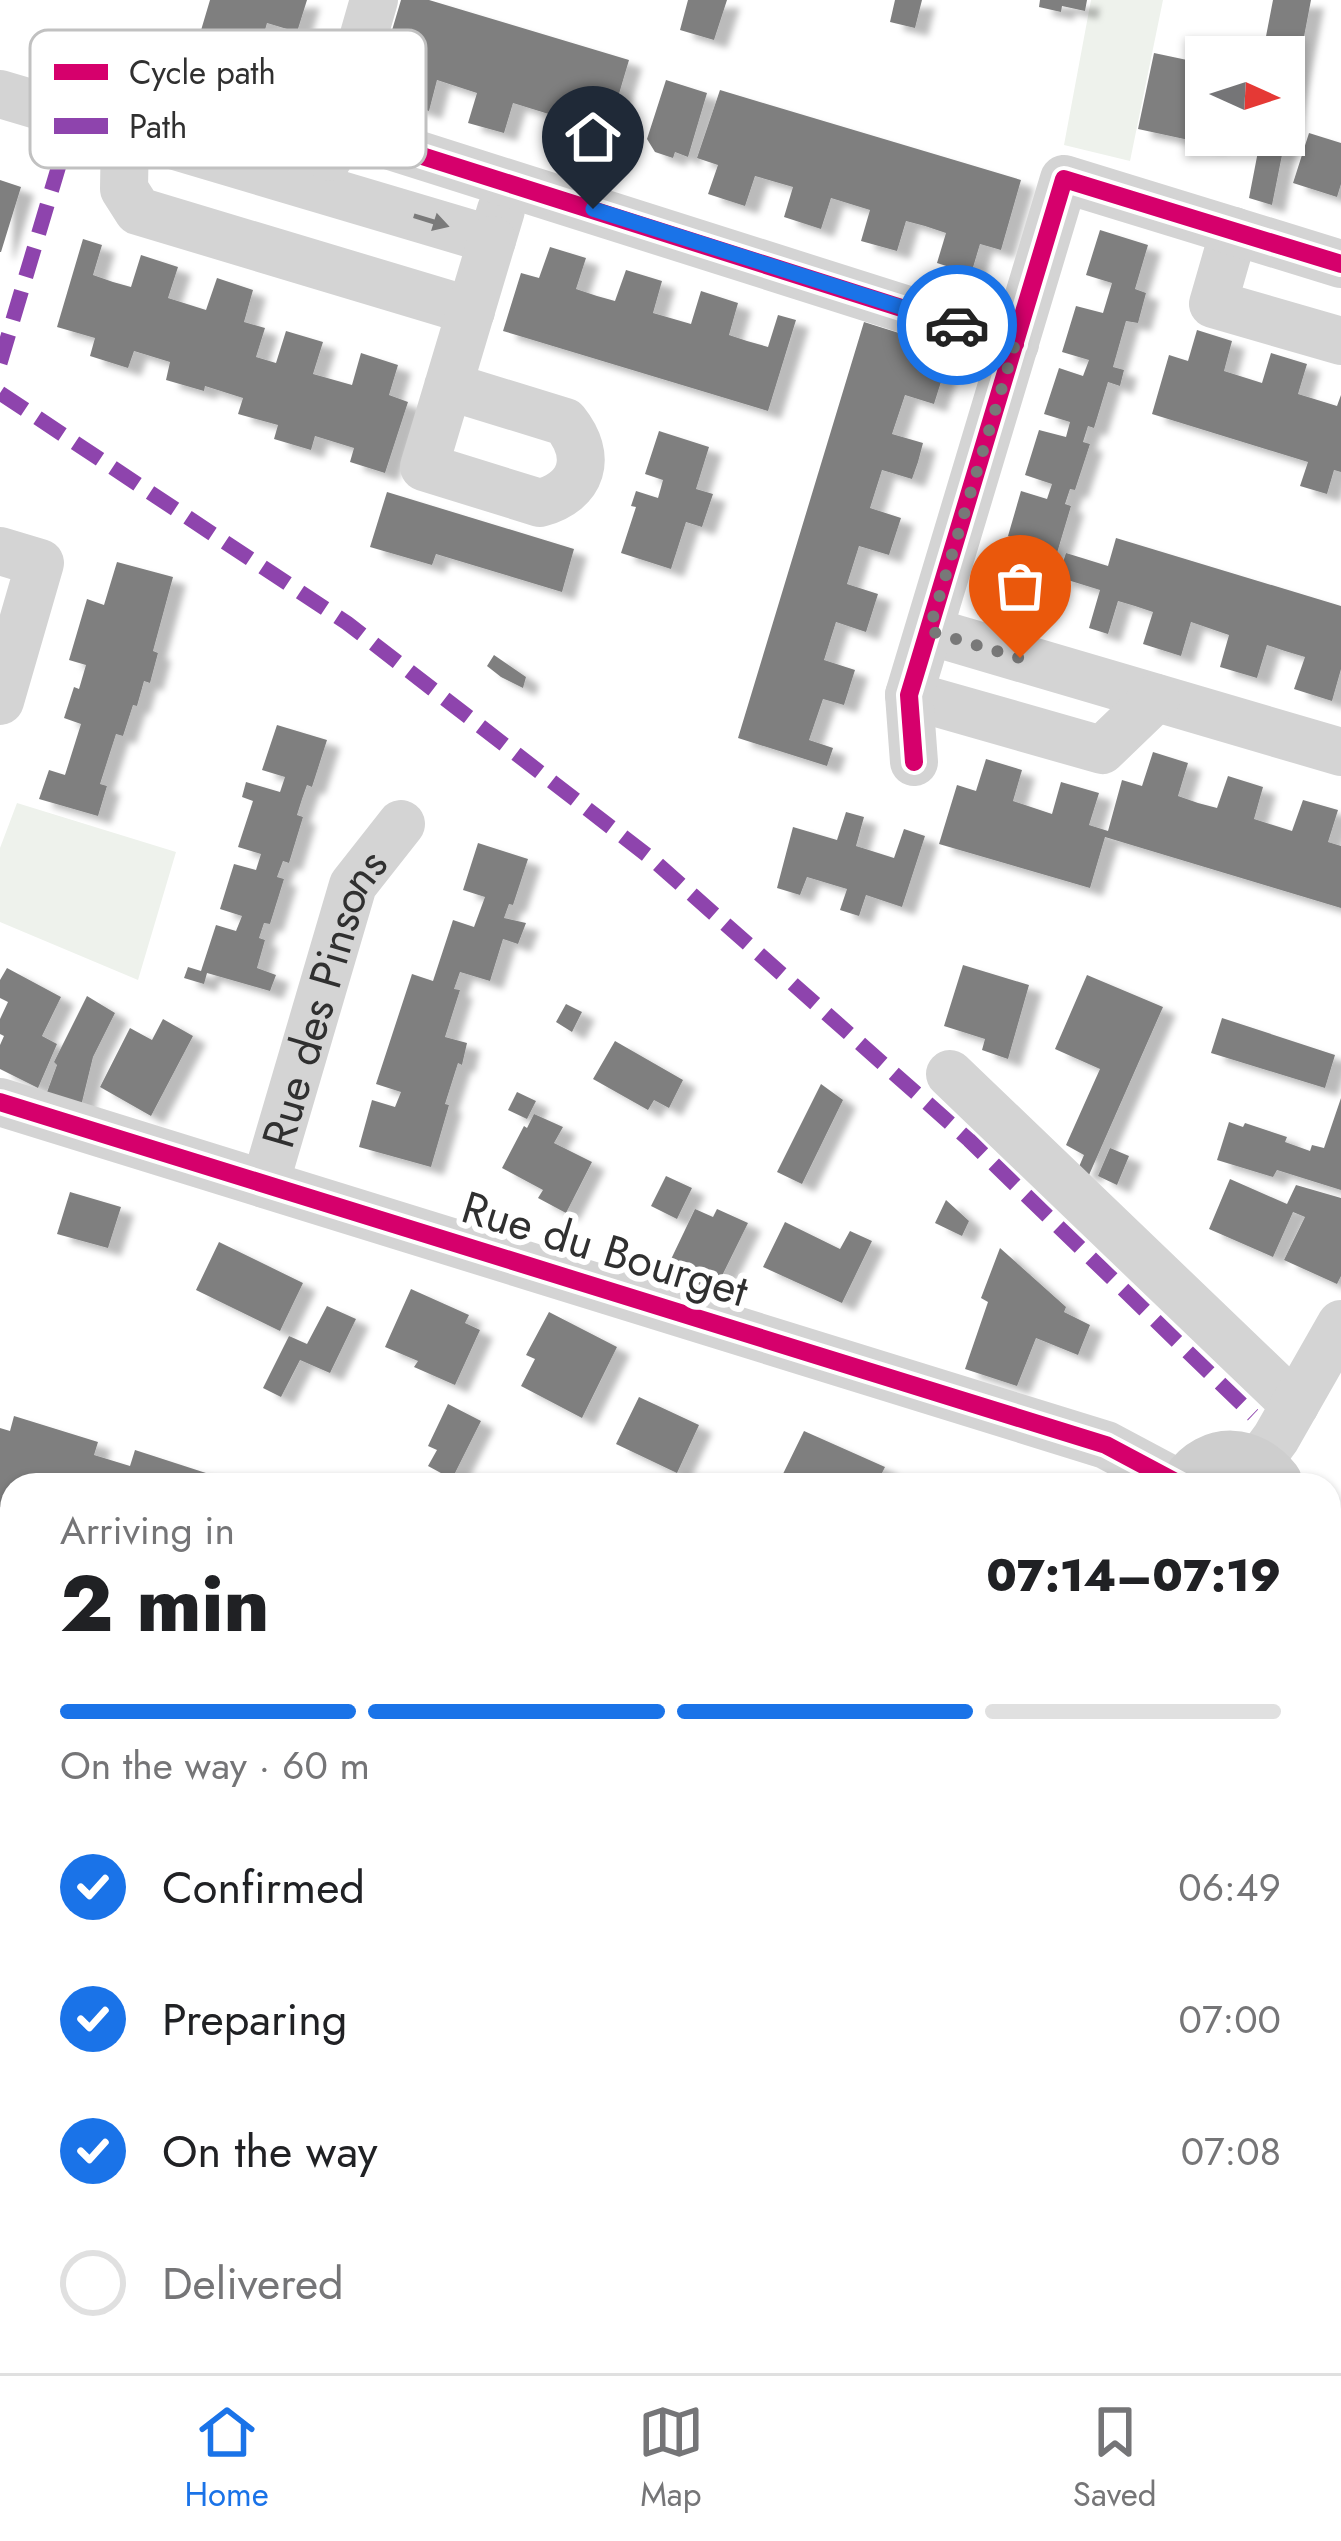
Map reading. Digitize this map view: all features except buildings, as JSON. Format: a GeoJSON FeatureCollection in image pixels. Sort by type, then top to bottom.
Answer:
{"type":"FeatureCollection","features":[{"type":"Feature","properties":{"kind":"street"},"geometry":{"type":"LineString","coordinates":[[365,30],[374,0]]}},
{"type":"Feature","properties":{"kind":"street"},"geometry":{"type":"LineString","coordinates":[[0,94],[30,103]]}},
{"type":"Feature","properties":{"kind":"street"},"geometry":{"type":"LineString","coordinates":[[426,157],[1015,344]]}},
{"type":"Feature","properties":{"kind":"street"},"geometry":{"type":"LineString","coordinates":[[124,168],[124,189],[138,212],[471,311]]}},
{"type":"Feature","properties":{"kind":"street"},"geometry":{"type":"LineString","coordinates":[[255,168],[492,240]]}},
{"type":"Feature","properties":{"kind":"street"},"geometry":{"type":"LineString","coordinates":[[320,187],[326,168]]}},
{"type":"Feature","properties":{"kind":"street"},"geometry":{"type":"LineString","coordinates":[[914,762],[909,695],[1064,179],[1341,264]]}},
{"type":"Feature","properties":{"kind":"street"},"geometry":{"type":"LineString","coordinates":[[448,386],[508,182]]}},
{"type":"Feature","properties":{"kind":"street"},"geometry":{"type":"LineString","coordinates":[[1234,231],[1213,304],[1341,340]]}},
{"type":"Feature","properties":{"kind":"street"},"geometry":{"type":"LineString","coordinates":[[0,551],[40,563],[0,700]]}},
{"type":"Feature","properties":{"kind":"street"},"geometry":{"type":"LineString","coordinates":[[929,631],[1341,752]]}},
{"type":"Feature","properties":{"kind":"street"},"geometry":{"type":"LineString","coordinates":[[909,695],[1102,750],[1156,698]]}},
{"type":"Feature","properties":{"kind":"street","name":"Rue des Pinsons"},"geometry":{"type":"LineString","coordinates":[[265,1184],[353,884],[401,824]]}},
{"type":"Feature","properties":{"kind":"street"},"geometry":{"type":"LineString","coordinates":[[950,1074],[1295,1406]]}},
{"type":"Feature","properties":{"kind":"street","name":"Rue du Bourget"},"geometry":{"type":"LineString","coordinates":[[0,1102],[1106,1445],[1158,1473]]}},
{"type":"Feature","properties":{"kind":"street"},"geometry":{"type":"LineString","coordinates":[[1244,1473],[1276,1438],[1341,1324]]}},
{"type":"Feature","properties":{"kind":"shaded area"},"geometry":{"type":"Polygon","coordinates":[[[1091,0],[1163,0],[1130,161],[1064,145],[1091,0]]]}},
{"type":"Feature","properties":{"kind":"shaded area"},"geometry":{"type":"Polygon","coordinates":[[[17,803],[176,852],[138,980],[0,922],[0,848],[17,803]]]}},
{"type":"Feature","properties":{"kind":"marked path"},"geometry":{"type":"LineString","coordinates":[[0,363],[58,168]]}},
{"type":"Feature","properties":{"kind":"marked path"},"geometry":{"type":"LineString","coordinates":[[0,393],[347,623],[652,859],[969,1140],[1253,1415]]}},
{"type":"Feature","properties":{"kind":"cycle path"},"geometry":{"type":"LineString","coordinates":[[426,157],[1015,344]]}},
{"type":"Feature","properties":{"kind":"cycle path"},"geometry":{"type":"LineString","coordinates":[[914,762],[909,695],[1064,179],[1341,264]]}},
{"type":"Feature","properties":{"kind":"cycle path"},"geometry":{"type":"LineString","coordinates":[[0,1102],[1106,1445],[1158,1473]]}},
{"type":"Feature","properties":{"kind":"way so far"},"geometry":{"type":"LineString","coordinates":[[957,325],[1015,344],[929,631],[1020,658]]}},
{"type":"Feature","properties":{"kind":"route"},"geometry":{"type":"LineString","coordinates":[[593,209],[957,325]]}}]}
